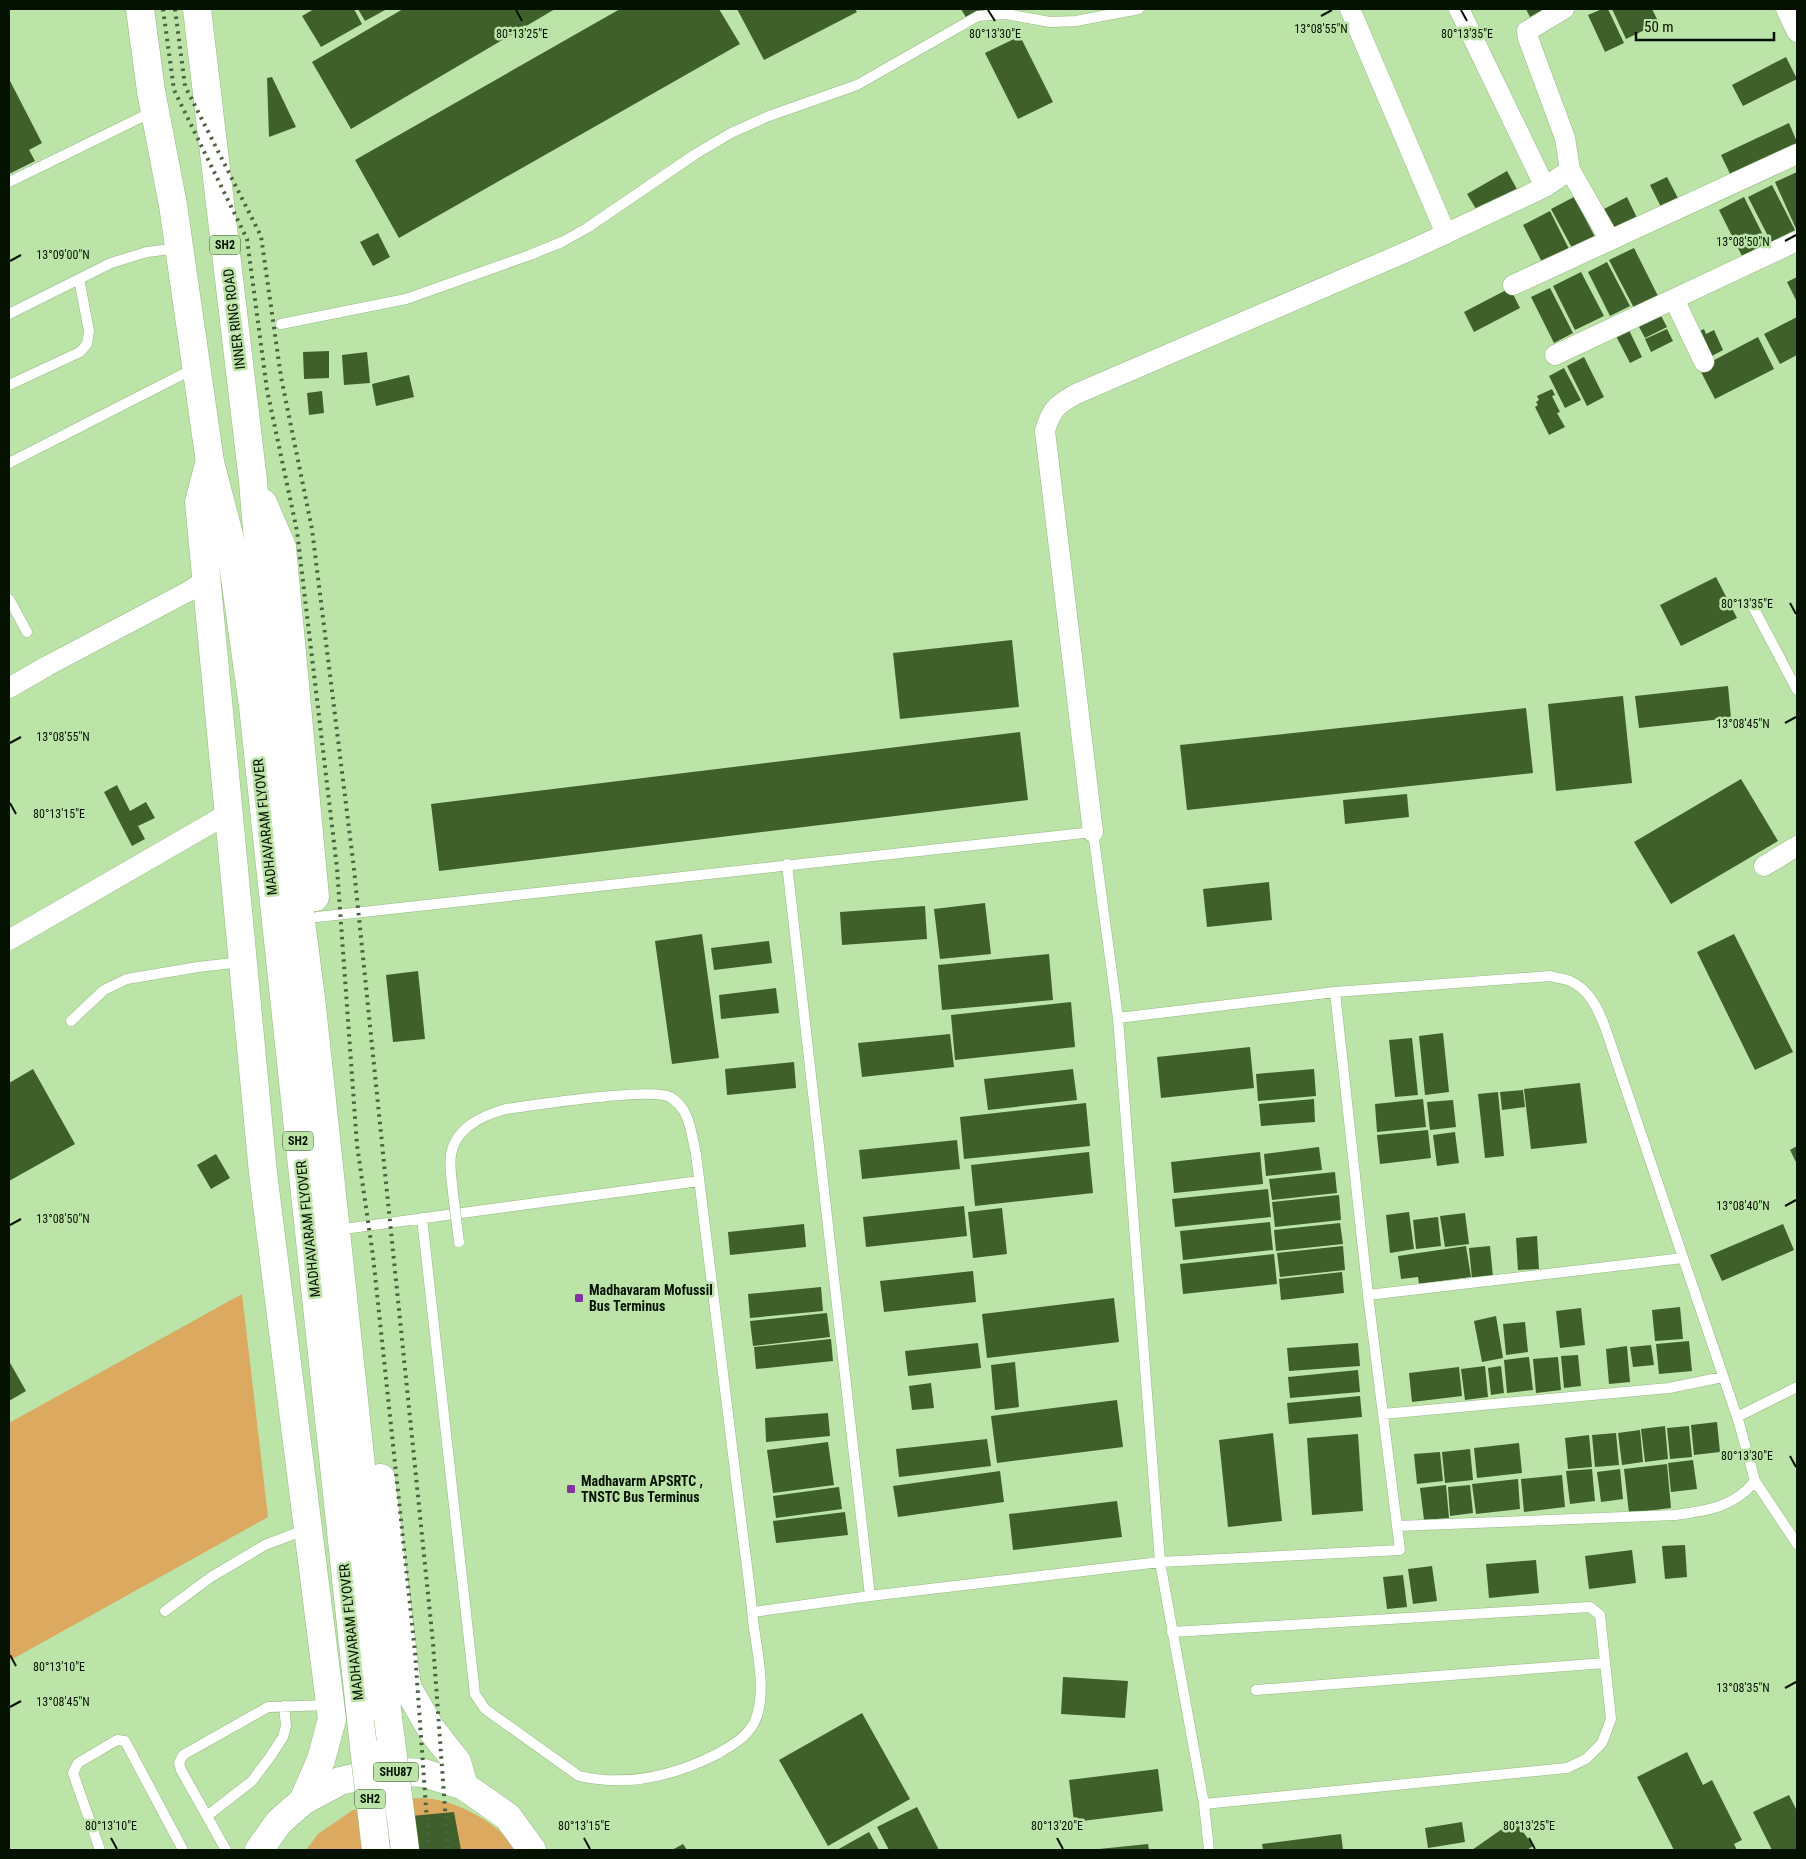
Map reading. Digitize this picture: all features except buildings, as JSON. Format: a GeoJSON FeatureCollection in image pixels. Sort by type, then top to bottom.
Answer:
{"type":"FeatureCollection","features":[{"type":"Feature","properties":{"kind":"main road","name":"SH2"},"geometry":{"type":"LineString","coordinates":[[140,9],[154,110],[173,205],[210,462]]}},
{"type":"Feature","properties":{"kind":"main road","name":"INNER RING ROAD"},"geometry":{"type":"LineString","coordinates":[[197,9],[253,481]]}},
{"type":"Feature","properties":{"kind":"main road","name":"MADHAVARAM FLYOVER"},"geometry":{"type":"LineString","coordinates":[[210,462],[229,535],[252,706],[376,1850]]}},
{"type":"Feature","properties":{"kind":"main road"},"geometry":{"type":"LineString","coordinates":[[210,462],[199,502],[228,813],[263,1173],[332,1719],[322,1760],[303,1801]]}},
{"type":"Feature","properties":{"kind":"main road","name":"MADHAVARAM FLYOVER"},"geometry":{"type":"LineString","coordinates":[[253,481],[270,685],[311,998],[404,1850]]}},
{"type":"Feature","properties":{"kind":"main road"},"geometry":{"type":"LineString","coordinates":[[253,481],[282,547],[317,917],[350,1228],[407,1687],[431,1729],[457,1762],[464,1786]]}},
{"type":"Feature","properties":{"kind":"main road","name":"SHU87"},"geometry":{"type":"LineString","coordinates":[[258,1849],[279,1822],[303,1801],[340,1781],[382,1771],[424,1773],[464,1786],[508,1817],[532,1850]]}},
{"type":"Feature","properties":{"kind":"street"},"geometry":{"type":"LineString","coordinates":[[1350,9],[1446,234]]}},
{"type":"Feature","properties":{"kind":"street"},"geometry":{"type":"LineString","coordinates":[[1459,9],[1546,187]]}},
{"type":"Feature","properties":{"kind":"street"},"geometry":{"type":"LineString","coordinates":[[1564,9],[1527,31],[1528,38],[1565,138],[1570,170],[1610,240]]}},
{"type":"Feature","properties":{"kind":"street"},"geometry":{"type":"LineString","coordinates":[[1786,9],[1797,32]]}},
{"type":"Feature","properties":{"kind":"street"},"geometry":{"type":"LineString","coordinates":[[1514,285],[1797,154]]}},
{"type":"Feature","properties":{"kind":"street"},"geometry":{"type":"LineString","coordinates":[[1093,832],[1045,431],[1050,414],[1060,403],[1076,394],[1446,234],[1546,187],[1570,170]]}},
{"type":"Feature","properties":{"kind":"street"},"geometry":{"type":"LineString","coordinates":[[1555,355],[1797,241]]}},
{"type":"Feature","properties":{"kind":"street"},"geometry":{"type":"LineString","coordinates":[[1674,299],[1704,362]]}},
{"type":"Feature","properties":{"kind":"street"},"geometry":{"type":"LineString","coordinates":[[9,688],[81,647],[189,591],[207,579]]}},
{"type":"Feature","properties":{"kind":"street"},"geometry":{"type":"LineString","coordinates":[[9,940],[228,813]]}},
{"type":"Feature","properties":{"kind":"street"},"geometry":{"type":"LineString","coordinates":[[1764,866],[1797,846]]}},
{"type":"Feature","properties":{"kind":"lane"},"geometry":{"type":"LineString","coordinates":[[281,324],[406,299],[530,256],[562,242],[587,228],[694,155],[731,133],[769,116],[857,85],[978,16],[1006,14],[1050,22],[1076,21],[1139,9]]}},
{"type":"Feature","properties":{"kind":"lane"},"geometry":{"type":"LineString","coordinates":[[9,182],[154,110]]}},
{"type":"Feature","properties":{"kind":"lane"},"geometry":{"type":"LineString","coordinates":[[9,314],[102,266],[147,252],[179,248]]}},
{"type":"Feature","properties":{"kind":"lane"},"geometry":{"type":"LineString","coordinates":[[9,385],[80,352],[87,344],[89,331],[79,278]]}},
{"type":"Feature","properties":{"kind":"lane"},"geometry":{"type":"LineString","coordinates":[[9,463],[196,367]]}},
{"type":"Feature","properties":{"kind":"lane"},"geometry":{"type":"LineString","coordinates":[[9,599],[26,632]]}},
{"type":"Feature","properties":{"kind":"lane"},"geometry":{"type":"LineString","coordinates":[[1752,605],[1797,690]]}},
{"type":"Feature","properties":{"kind":"lane"},"geometry":{"type":"LineString","coordinates":[[317,917],[787,864],[1093,832],[1118,1018],[1160,1562],[1204,1804],[1209,1850]]}},
{"type":"Feature","properties":{"kind":"lane"},"geometry":{"type":"LineString","coordinates":[[787,864],[870,1596]]}},
{"type":"Feature","properties":{"kind":"lane"},"geometry":{"type":"LineString","coordinates":[[71,1021],[104,990],[127,979],[198,967],[243,962]]}},
{"type":"Feature","properties":{"kind":"lane"},"geometry":{"type":"LineString","coordinates":[[1118,1018],[1335,992],[1550,976],[1569,980],[1586,991],[1606,1027],[1737,1417],[1755,1482],[1797,1544]]}},
{"type":"Feature","properties":{"kind":"lane"},"geometry":{"type":"LineString","coordinates":[[753,1612],[870,1596],[1160,1562],[1400,1550],[1368,1295],[1335,992]]}},
{"type":"Feature","properties":{"kind":"lane"},"geometry":{"type":"LineString","coordinates":[[422,1218],[474,1694],[480,1704],[508,1726],[579,1776],[597,1780],[624,1780],[670,1774],[697,1764],[730,1747],[746,1735],[755,1722],[760,1705],[760,1689],[753,1612],[696,1154],[686,1115],[677,1102],[670,1096],[661,1093],[506,1108],[491,1112],[464,1129],[456,1139],[451,1154],[450,1168],[460,1242]]}},
{"type":"Feature","properties":{"kind":"lane"},"geometry":{"type":"LineString","coordinates":[[350,1228],[699,1181]]}},
{"type":"Feature","properties":{"kind":"lane"},"geometry":{"type":"LineString","coordinates":[[1368,1295],[1683,1258]]}},
{"type":"Feature","properties":{"kind":"lane"},"geometry":{"type":"LineString","coordinates":[[1383,1414],[1669,1388],[1723,1377]]}},
{"type":"Feature","properties":{"kind":"lane"},"geometry":{"type":"LineString","coordinates":[[1737,1417],[1797,1387]]}},
{"type":"Feature","properties":{"kind":"lane"},"geometry":{"type":"LineString","coordinates":[[1397,1526],[1675,1515],[1701,1511],[1735,1500],[1742,1496],[1755,1482]]}},
{"type":"Feature","properties":{"kind":"lane"},"geometry":{"type":"LineString","coordinates":[[165,1611],[211,1577],[265,1545],[308,1529]]}},
{"type":"Feature","properties":{"kind":"lane"},"geometry":{"type":"LineString","coordinates":[[1172,1632],[1590,1607],[1600,1615],[1611,1718],[1602,1743],[1586,1759],[1567,1768],[1204,1804]]}},
{"type":"Feature","properties":{"kind":"lane"},"geometry":{"type":"LineString","coordinates":[[1256,1690],[1605,1663]]}},
{"type":"Feature","properties":{"kind":"lane"},"geometry":{"type":"LineString","coordinates":[[226,1850],[181,1770],[179,1763],[183,1756],[268,1707],[330,1705]]}},
{"type":"Feature","properties":{"kind":"lane"},"geometry":{"type":"LineString","coordinates":[[207,1816],[252,1781],[270,1757],[283,1737],[286,1726],[284,1706]]}},
{"type":"Feature","properties":{"kind":"lane"},"geometry":{"type":"LineString","coordinates":[[100,1850],[73,1773],[78,1763],[117,1740],[125,1741],[183,1850]]}},
{"type":"Feature","properties":{"kind":"shaded area"},"geometry":{"type":"Polygon","coordinates":[[[242,1294],[268,1517],[9,1661],[9,1423],[242,1294]]]}},
{"type":"Feature","properties":{"kind":"shaded area"},"geometry":{"type":"Polygon","coordinates":[[[395,1798],[433,1799],[460,1807],[492,1825],[516,1850],[306,1850],[318,1834],[353,1810],[395,1798]]]}},
{"type":"Feature","properties":{"kind":"railway"},"geometry":{"type":"LineString","coordinates":[[163,9],[174,90],[247,239],[267,390],[297,531],[337,868],[357,1145],[373,1256],[415,1652],[429,1850]]}},
{"type":"Feature","properties":{"kind":"railway"},"geometry":{"type":"LineString","coordinates":[[175,9],[185,86],[261,236],[281,377],[312,529],[354,869],[433,1643],[448,1850]]}},
{"type":"Feature","properties":{"kind":"place","name":"Madhavaram Mofussil Bus Terminus"},"geometry":{"type":"Point","coordinates":[579,1298]}},
{"type":"Feature","properties":{"kind":"place","name":"Madhavarm APSRTC , TNSTC Bus Terminus"},"geometry":{"type":"Point","coordinates":[571,1489]}}]}
